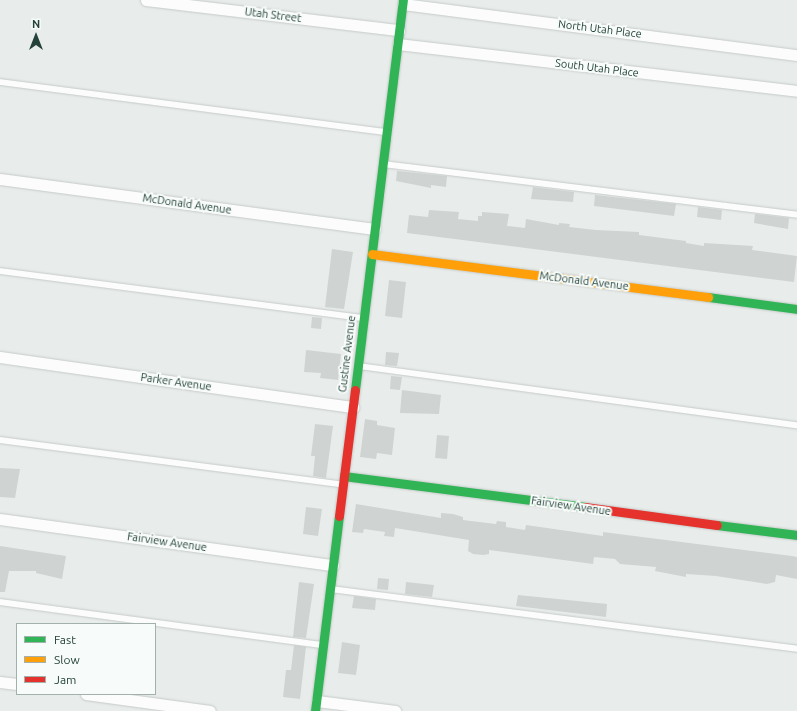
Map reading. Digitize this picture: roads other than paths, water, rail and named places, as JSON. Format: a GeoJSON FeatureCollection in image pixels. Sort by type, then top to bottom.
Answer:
{"type":"FeatureCollection","features":[{"type":"Feature","properties":{"kind":"street","name":"Utah Street"},"geometry":{"type":"LineString","coordinates":[[146,0],[399,30]]}},
{"type":"Feature","properties":{"kind":"street","name":"Gustine Avenue"},"geometry":{"type":"LineString","coordinates":[[316,706],[403,2]]}},
{"type":"Feature","properties":{"kind":"street","name":"North Utah Place"},"geometry":{"type":"LineString","coordinates":[[403,2],[797,55]]}},
{"type":"Feature","properties":{"kind":"street","name":"South Utah Place"},"geometry":{"type":"LineString","coordinates":[[398,44],[797,91]]}},
{"type":"Feature","properties":{"kind":"street","name":"McDonald Avenue"},"geometry":{"type":"LineString","coordinates":[[0,179],[375,229]]}},
{"type":"Feature","properties":{"kind":"street","name":"McDonald Avenue"},"geometry":{"type":"LineString","coordinates":[[372,254],[797,309]]}},
{"type":"Feature","properties":{"kind":"street","name":"Parker Avenue"},"geometry":{"type":"LineString","coordinates":[[0,357],[353,407]]}},
{"type":"Feature","properties":{"kind":"street","name":"Fairview Avenue"},"geometry":{"type":"LineString","coordinates":[[344,480],[797,535]]}},
{"type":"Feature","properties":{"kind":"street","name":"Fairview Avenue"},"geometry":{"type":"LineString","coordinates":[[0,519],[333,565]]}},
{"type":"Feature","properties":{"kind":"street"},"geometry":{"type":"LineString","coordinates":[[0,682],[16,684]]}},
{"type":"Feature","properties":{"kind":"street"},"geometry":{"type":"LineString","coordinates":[[93,695],[210,711]]}},
{"type":"Feature","properties":{"kind":"street"},"geometry":{"type":"LineString","coordinates":[[316,706],[395,711]]}},
{"type":"Feature","properties":{"kind":"lane"},"geometry":{"type":"LineString","coordinates":[[0,82],[387,133]]}},
{"type":"Feature","properties":{"kind":"lane"},"geometry":{"type":"LineString","coordinates":[[383,164],[797,215]]}},
{"type":"Feature","properties":{"kind":"lane"},"geometry":{"type":"LineString","coordinates":[[0,271],[364,318]]}},
{"type":"Feature","properties":{"kind":"lane"},"geometry":{"type":"LineString","coordinates":[[358,366],[797,425]]}},
{"type":"Feature","properties":{"kind":"lane"},"geometry":{"type":"LineString","coordinates":[[0,440],[344,480]]}},
{"type":"Feature","properties":{"kind":"lane"},"geometry":{"type":"LineString","coordinates":[[330,589],[797,649]]}},
{"type":"Feature","properties":{"kind":"lane"},"geometry":{"type":"LineString","coordinates":[[0,602],[324,645]]}}]}
